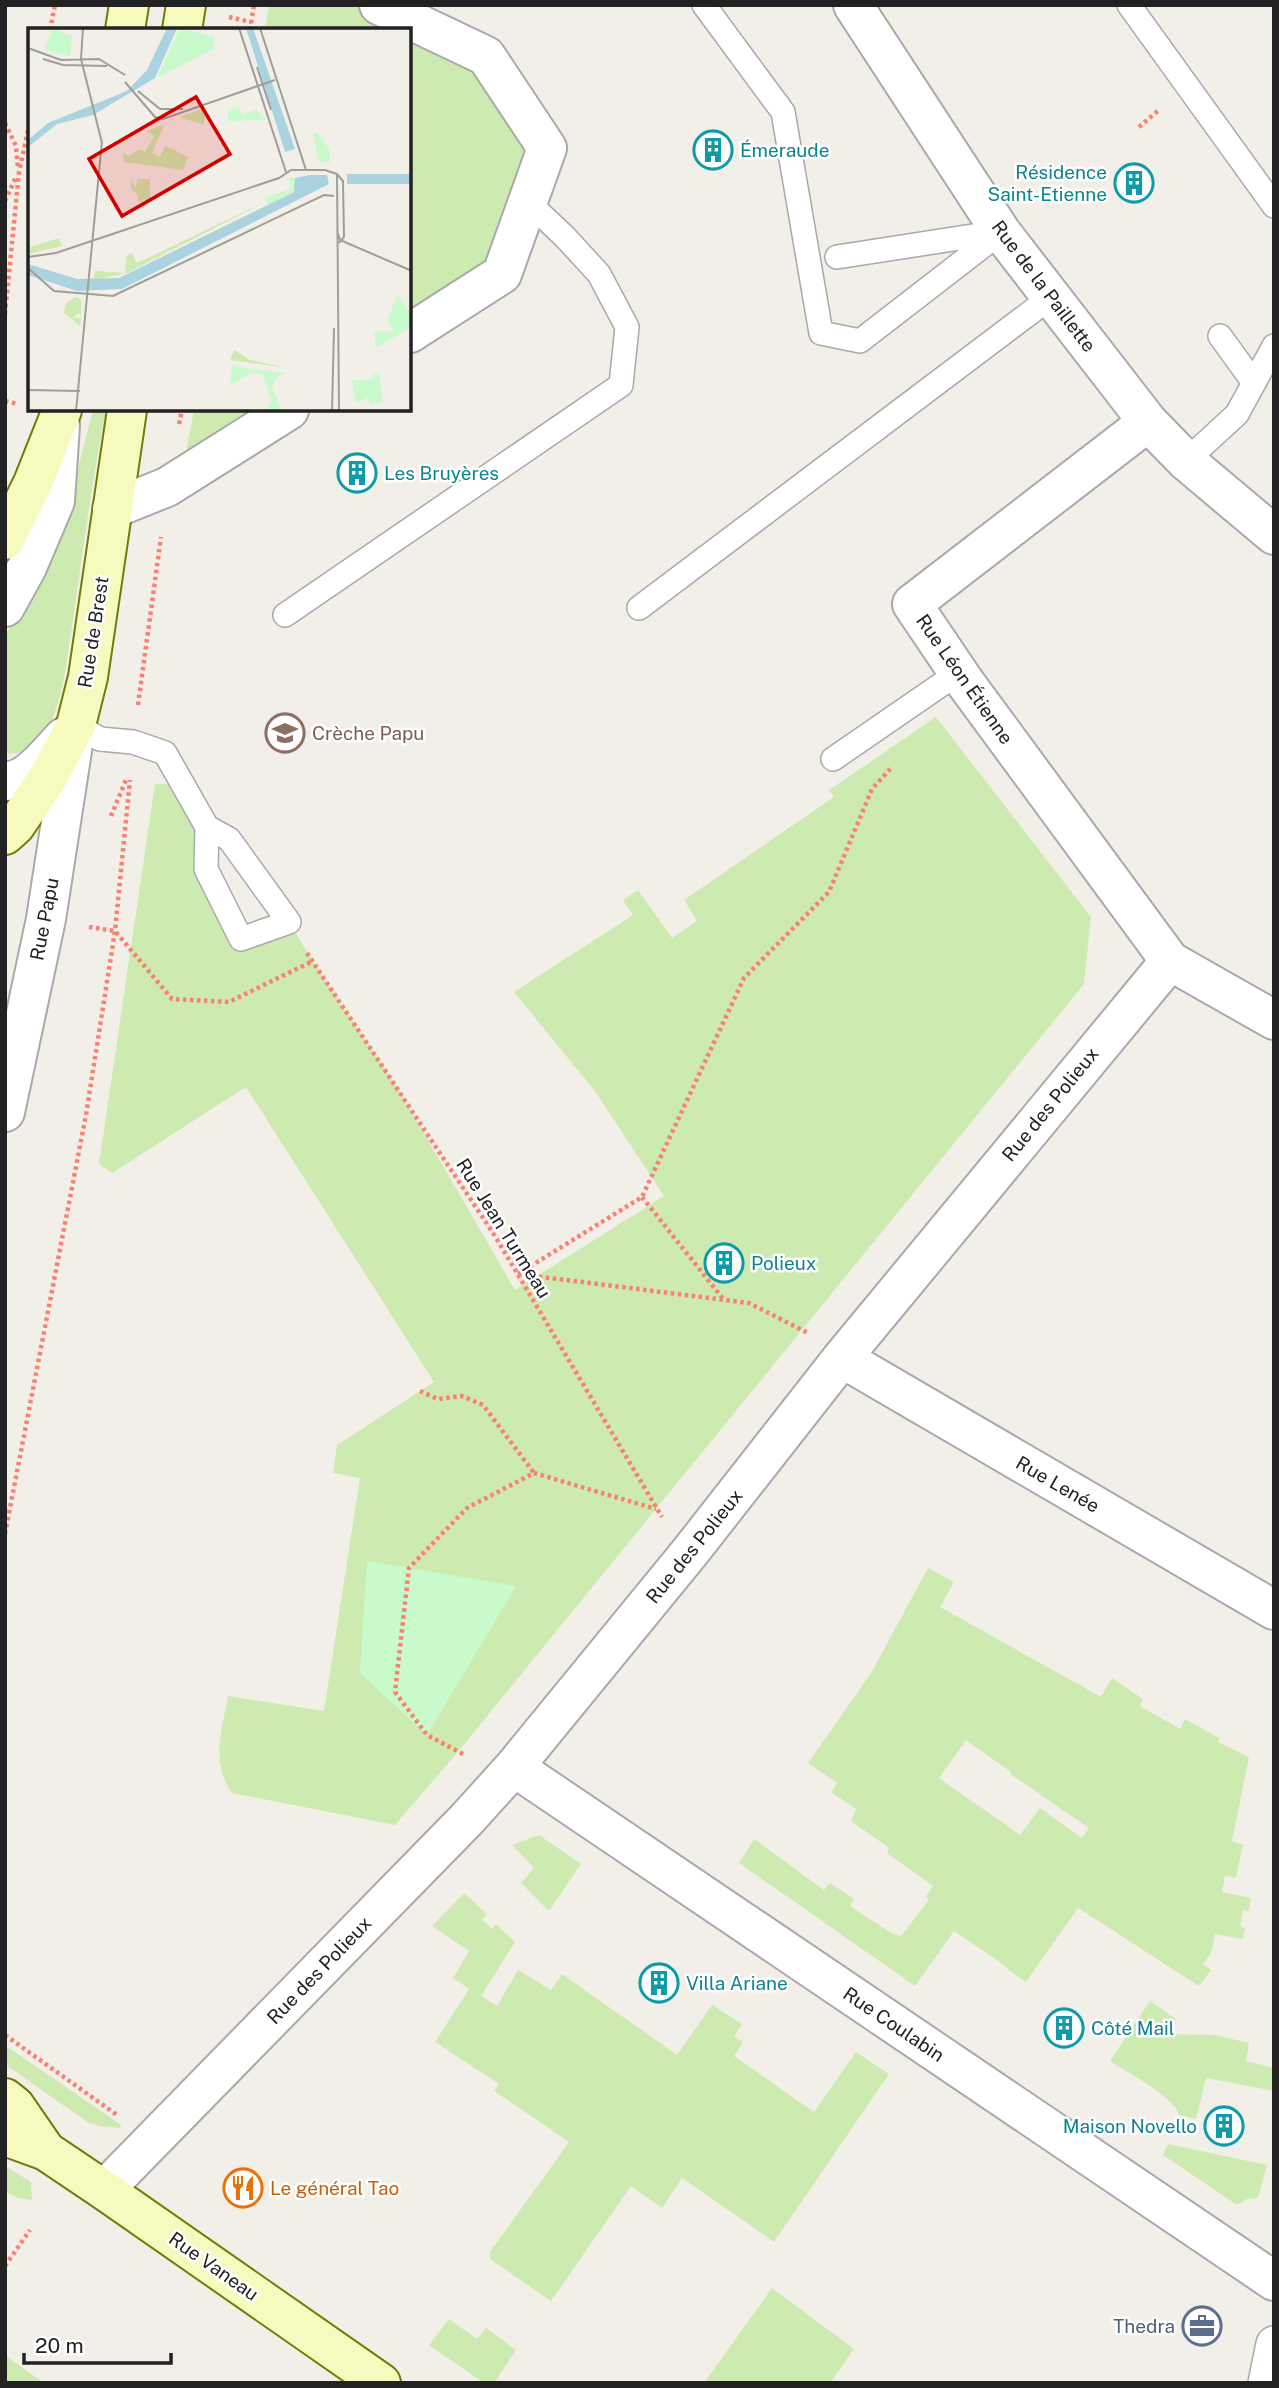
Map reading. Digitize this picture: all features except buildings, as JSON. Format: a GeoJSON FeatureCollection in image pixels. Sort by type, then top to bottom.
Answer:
{"type":"FeatureCollection","features":[{"type":"Feature","properties":{"kind":"main road"},"geometry":{"type":"LineString","coordinates":[[125,28],[129,5]]}},
{"type":"Feature","properties":{"kind":"main road"},"geometry":{"type":"LineString","coordinates":[[182,28],[186,5]]}},
{"type":"Feature","properties":{"kind":"main road"},"geometry":{"type":"LineString","coordinates":[[5,540],[33,483],[62,411]]}},
{"type":"Feature","properties":{"kind":"main road","name":"Rue de Brest"},"geometry":{"type":"LineString","coordinates":[[5,835],[47,779],[76,725],[88,677],[127,411]]}},
{"type":"Feature","properties":{"kind":"main road","name":"Rue Vaneau"},"geometry":{"type":"LineString","coordinates":[[5,2098],[15,2105],[46,2151]]}},
{"type":"Feature","properties":{"kind":"main road","name":"Rue Vaneau"},"geometry":{"type":"LineString","coordinates":[[5,2136],[46,2151],[381,2383]]}},
{"type":"Feature","properties":{"kind":"street"},"geometry":{"type":"LineString","coordinates":[[379,5],[486,56],[547,148],[502,274],[411,332]]}},
{"type":"Feature","properties":{"kind":"street","name":"Rue de la Paillette"},"geometry":{"type":"LineString","coordinates":[[853,5],[1001,232],[1148,422],[1186,461],[1274,535]]}},
{"type":"Feature","properties":{"kind":"street"},"geometry":{"type":"LineString","coordinates":[[5,607],[27,567],[55,501],[62,411]]}},
{"type":"Feature","properties":{"kind":"street"},"geometry":{"type":"LineString","coordinates":[[112,509],[167,487],[287,411]]}},
{"type":"Feature","properties":{"kind":"street","name":"Rue Léon Étienne"},"geometry":{"type":"LineString","coordinates":[[1148,422],[912,604],[958,673],[1170,961]]}},
{"type":"Feature","properties":{"kind":"street"},"geometry":{"type":"LineString","coordinates":[[5,781],[13,781],[29,772],[76,725]]}},
{"type":"Feature","properties":{"kind":"street","name":"Rue Papu"},"geometry":{"type":"LineString","coordinates":[[5,1112],[46,919],[76,725]]}},
{"type":"Feature","properties":{"kind":"street"},"geometry":{"type":"LineString","coordinates":[[1170,961],[1274,1020]]}},
{"type":"Feature","properties":{"kind":"street","name":"Rue des Polieux"},"geometry":{"type":"LineString","coordinates":[[104,2190],[457,1829],[514,1767],[690,1552],[842,1358],[1170,961]]}},
{"type":"Feature","properties":{"kind":"street","name":"Rue Lenée"},"geometry":{"type":"LineString","coordinates":[[842,1358],[1274,1610]]}},
{"type":"Feature","properties":{"kind":"street","name":"Rue Coulabin"},"geometry":{"type":"LineString","coordinates":[[514,1767],[1274,2281]]}},
{"type":"Feature","properties":{"kind":"street"},"geometry":{"type":"LineString","coordinates":[[1266,2383],[1274,2344]]}},
{"type":"Feature","properties":{"kind":"lane"},"geometry":{"type":"LineString","coordinates":[[704,5],[783,112],[821,333],[860,341],[1001,232]]}},
{"type":"Feature","properties":{"kind":"lane"},"geometry":{"type":"LineString","coordinates":[[1129,5],[1274,206]]}},
{"type":"Feature","properties":{"kind":"lane"},"geometry":{"type":"LineString","coordinates":[[285,615],[621,385],[627,327],[599,274],[528,202]]}},
{"type":"Feature","properties":{"kind":"lane"},"geometry":{"type":"LineString","coordinates":[[837,257],[1001,232]]}},
{"type":"Feature","properties":{"kind":"lane"},"geometry":{"type":"LineString","coordinates":[[639,608],[1051,296]]}},
{"type":"Feature","properties":{"kind":"lane"},"geometry":{"type":"LineString","coordinates":[[1220,336],[1254,383]]}},
{"type":"Feature","properties":{"kind":"lane"},"geometry":{"type":"LineString","coordinates":[[1186,461],[1237,414],[1274,346]]}},
{"type":"Feature","properties":{"kind":"lane"},"geometry":{"type":"LineString","coordinates":[[833,759],[958,673]]}},
{"type":"Feature","properties":{"kind":"lane"},"geometry":{"type":"LineString","coordinates":[[76,725],[100,739],[133,742],[165,753],[207,827],[206,869],[241,939],[289,922],[229,839],[207,827]]}},
{"type":"Feature","properties":{"kind":"path"},"geometry":{"type":"LineString","coordinates":[[50,28],[55,5]]}},
{"type":"Feature","properties":{"kind":"path"},"geometry":{"type":"LineString","coordinates":[[250,28],[254,5]]}},
{"type":"Feature","properties":{"kind":"path"},"geometry":{"type":"LineString","coordinates":[[5,123],[16,146],[19,172],[5,201]]}},
{"type":"Feature","properties":{"kind":"path"},"geometry":{"type":"LineString","coordinates":[[5,314],[19,172],[28,130]]}},
{"type":"Feature","properties":{"kind":"path"},"geometry":{"type":"LineString","coordinates":[[5,1534],[86,1115],[115,931],[133,742],[167,487],[182,411]]}},
{"type":"Feature","properties":{"kind":"path"},"geometry":{"type":"LineString","coordinates":[[517,1274],[642,1197],[744,978],[829,892],[872,789],[899,758]]}},
{"type":"Feature","properties":{"kind":"path","name":"Rue Jean Turmeau"},"geometry":{"type":"LineString","coordinates":[[289,922],[495,1236],[656,1509],[690,1552]]}},
{"type":"Feature","properties":{"kind":"path"},"geometry":{"type":"LineString","coordinates":[[82,926],[115,931],[172,999],[229,1002],[313,961]]}},
{"type":"Feature","properties":{"kind":"path"},"geometry":{"type":"LineString","coordinates":[[642,1197],[724,1300]]}},
{"type":"Feature","properties":{"kind":"path"},"geometry":{"type":"LineString","coordinates":[[517,1274],[749,1303],[792,1324],[842,1358]]}},
{"type":"Feature","properties":{"kind":"path"},"geometry":{"type":"LineString","coordinates":[[420,1391],[438,1399],[463,1396],[484,1405],[534,1473],[656,1509]]}},
{"type":"Feature","properties":{"kind":"path"},"geometry":{"type":"LineString","coordinates":[[514,1767],[457,1753],[426,1735],[395,1692],[409,1568],[467,1508],[534,1473]]}},
{"type":"Feature","properties":{"kind":"path"},"geometry":{"type":"LineString","coordinates":[[5,2035],[152,2140]]}},
{"type":"Feature","properties":{"kind":"path"},"geometry":{"type":"LineString","coordinates":[[5,2266],[30,2230]]}},
{"type":"Feature","properties":{"kind":"green space"},"geometry":{"type":"Polygon","coordinates":[[[269,5],[379,5],[486,56],[547,148],[502,274],[411,332],[411,28],[265,28],[269,5]]]}},
{"type":"Feature","properties":{"kind":"green space"},"geometry":{"type":"Polygon","coordinates":[[[93,411],[106,411],[61,693],[53,717],[35,744],[21,752],[5,753],[5,636],[31,591],[67,511],[93,411]]]}},
{"type":"Feature","properties":{"kind":"green space"},"geometry":{"type":"Polygon","coordinates":[[[194,411],[287,411],[181,478],[194,411]]]}},
{"type":"Feature","properties":{"kind":"green space"},"geometry":{"type":"Polygon","coordinates":[[[936,717],[1091,917],[1084,984],[457,1753],[395,1825],[232,1793],[225,1782],[219,1758],[228,1696],[324,1711],[360,1478],[333,1473],[337,1445],[434,1382],[246,1087],[112,1173],[99,1164],[155,784],[182,784],[207,827],[206,869],[241,939],[289,922],[399,1090],[515,1290],[664,1196],[594,1090],[514,992],[633,915],[623,900],[638,890],[672,938],[697,921],[684,900],[834,797],[829,790],[936,717]]]}},
{"type":"Feature","properties":{"kind":"green space"},"geometry":{"type":"Polygon","coordinates":[[[367,1561],[516,1586],[427,1735],[360,1673],[367,1561]]]}},
{"type":"Feature","properties":{"kind":"green space"},"geometry":{"type":"Polygon","coordinates":[[[928,1568],[954,1582],[940,1607],[1101,1697],[1112,1678],[1143,1699],[1140,1706],[1180,1729],[1185,1719],[1219,1738],[1218,1742],[1249,1757],[1232,1841],[1243,1845],[1236,1877],[1225,1876],[1222,1892],[1251,1898],[1249,1911],[1243,1910],[1240,1927],[1245,1928],[1243,1939],[1215,1934],[1212,1951],[1203,1964],[1211,1970],[1199,1986],[1078,1908],[1026,1982],[954,1931],[915,1986],[739,1863],[754,1839],[824,1890],[830,1883],[854,1899],[850,1906],[893,1934],[901,1936],[929,1900],[926,1896],[933,1886],[887,1853],[889,1848],[851,1821],[856,1809],[831,1792],[837,1783],[808,1763],[871,1673],[928,1568]],[[966,1740],[939,1778],[1020,1835],[1040,1808],[1082,1838],[1089,1828],[1010,1774],[1011,1772],[966,1740]]]}},
{"type":"Feature","properties":{"kind":"green space"},"geometry":{"type":"Polygon","coordinates":[[[539,1835],[581,1864],[549,1911],[521,1883],[534,1868],[512,1845],[539,1835]]]}},
{"type":"Feature","properties":{"kind":"green space"},"geometry":{"type":"Polygon","coordinates":[[[464,1893],[487,1914],[482,1920],[492,1929],[496,1924],[515,1942],[481,1996],[497,2006],[518,1970],[551,1990],[562,1974],[677,2055],[712,2005],[742,2024],[734,2036],[743,2042],[734,2056],[814,2112],[856,2052],[889,2074],[774,2242],[682,2178],[662,2208],[631,2186],[551,2301],[490,2259],[490,2252],[569,2142],[494,2091],[499,2084],[435,2042],[469,1989],[453,1978],[469,1951],[432,1926],[464,1893]]]}},
{"type":"Feature","properties":{"kind":"green space"},"geometry":{"type":"Polygon","coordinates":[[[1150,2001],[1176,2019],[1167,2034],[1215,2035],[1249,2043],[1246,2061],[1274,2068],[1274,2091],[1206,2078],[1196,2119],[1179,2115],[1176,2108],[1160,2093],[1110,2061],[1150,2001]]]}},
{"type":"Feature","properties":{"kind":"green space"},"geometry":{"type":"Polygon","coordinates":[[[6,2046],[120,2124],[121,2128],[87,2122],[5,2064],[6,2046]]]}},
{"type":"Feature","properties":{"kind":"green space"},"geometry":{"type":"Polygon","coordinates":[[[1168,2144],[1267,2165],[1258,2198],[1247,2199],[1237,2205],[1163,2155],[1168,2144]]]}},
{"type":"Feature","properties":{"kind":"green space"},"geometry":{"type":"Polygon","coordinates":[[[5,2166],[31,2182],[32,2200],[15,2197],[5,2191],[5,2166]]]}},
{"type":"Feature","properties":{"kind":"green space"},"geometry":{"type":"Polygon","coordinates":[[[772,2288],[854,2349],[830,2383],[704,2383],[772,2288]]]}},
{"type":"Feature","properties":{"kind":"green space"},"geometry":{"type":"Polygon","coordinates":[[[449,2319],[477,2339],[486,2328],[516,2350],[494,2383],[484,2383],[429,2345],[449,2319]]]}},
{"type":"Feature","properties":{"kind":"green space"},"geometry":{"type":"Polygon","coordinates":[[[5,2355],[44,2383],[5,2383],[5,2355]]]}},
{"type":"Feature","properties":{"kind":"place","name":"Émeraude"},"geometry":{"type":"Point","coordinates":[713,150]}},
{"type":"Feature","properties":{"kind":"place","name":"Résidence Saint-Etienne"},"geometry":{"type":"Point","coordinates":[1134,183]}},
{"type":"Feature","properties":{"kind":"place","name":"Les Bruyères"},"geometry":{"type":"Point","coordinates":[357,473]}},
{"type":"Feature","properties":{"kind":"place","name":"Crèche Papu"},"geometry":{"type":"Point","coordinates":[285,733]}},
{"type":"Feature","properties":{"kind":"place","name":"Polieux"},"geometry":{"type":"Point","coordinates":[724,1263]}},
{"type":"Feature","properties":{"kind":"place","name":"Villa Ariane"},"geometry":{"type":"Point","coordinates":[659,1983]}},
{"type":"Feature","properties":{"kind":"place","name":"Côté Mail"},"geometry":{"type":"Point","coordinates":[1064,2028]}},
{"type":"Feature","properties":{"kind":"place","name":"Maison Novello"},"geometry":{"type":"Point","coordinates":[1224,2126]}},
{"type":"Feature","properties":{"kind":"place","name":"Le général Tao"},"geometry":{"type":"Point","coordinates":[243,2188]}},
{"type":"Feature","properties":{"kind":"place","name":"Thedra"},"geometry":{"type":"Point","coordinates":[1202,2326]}}]}
